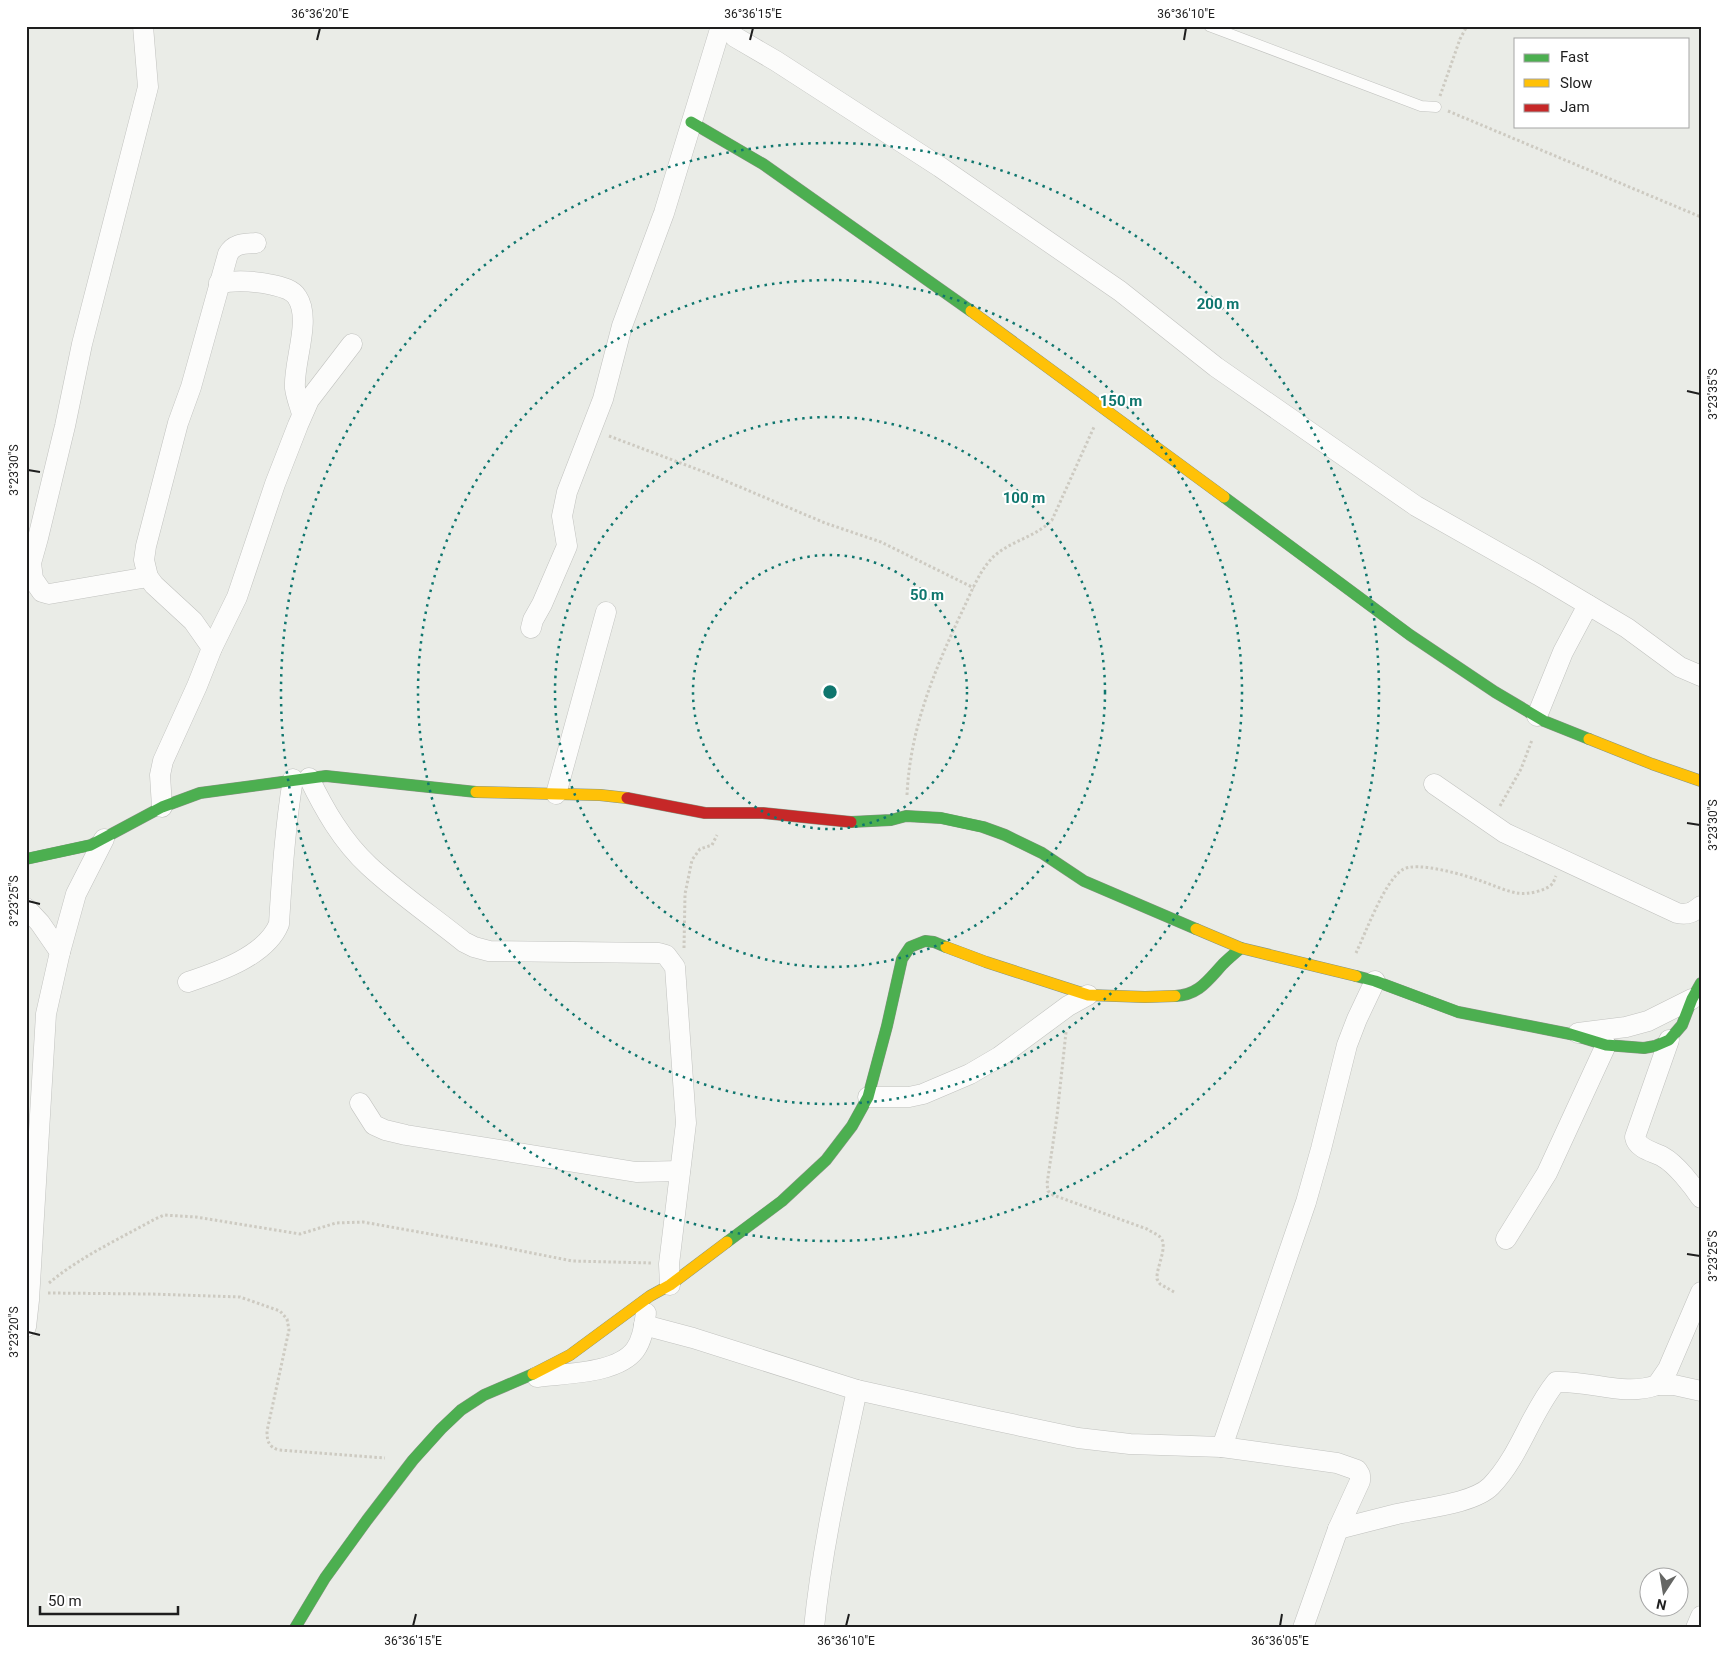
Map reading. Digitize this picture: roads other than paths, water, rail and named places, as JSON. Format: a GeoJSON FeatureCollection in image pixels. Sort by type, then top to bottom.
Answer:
{"type":"FeatureCollection","features":[{"type":"Feature","properties":{"kind":"street"},"geometry":{"type":"LineString","coordinates":[[143,26],[148,87],[82,344],[63,436],[31,563],[33,579],[42,592],[49,594],[148,577]]}},
{"type":"Feature","properties":{"kind":"street"},"geometry":{"type":"LineString","coordinates":[[531,628],[567,546],[562,516],[564,504],[603,399],[622,326],[664,213],[720,26]]}},
{"type":"Feature","properties":{"kind":"street"},"geometry":{"type":"LineString","coordinates":[[727,26],[735,37],[776,61],[940,167],[1120,291],[1216,367],[1416,506],[1485,544],[1627,628],[1680,666],[1701,676]]}},
{"type":"Feature","properties":{"kind":"street"},"geometry":{"type":"LineString","coordinates":[[692,122],[763,164],[987,322],[1410,635],[1495,692],[1538,717],[1652,764],[1701,781]]}},
{"type":"Feature","properties":{"kind":"street"},"geometry":{"type":"LineString","coordinates":[[212,648],[193,621],[154,585],[148,577],[144,560],[178,423],[191,387],[228,254],[231,248],[237,244],[256,242]]}},
{"type":"Feature","properties":{"kind":"street"},"geometry":{"type":"LineString","coordinates":[[219,283],[238,280],[263,283],[288,289],[297,296],[301,308],[302,323],[295,386],[302,414]]}},
{"type":"Feature","properties":{"kind":"street"},"geometry":{"type":"LineString","coordinates":[[162,807],[160,775],[163,760],[212,648],[237,597],[275,484],[302,414],[309,400],[352,344]]}},
{"type":"Feature","properties":{"kind":"street"},"geometry":{"type":"LineString","coordinates":[[1538,717],[1563,652],[1588,605]]}},
{"type":"Feature","properties":{"kind":"street"},"geometry":{"type":"LineString","coordinates":[[556,794],[606,612]]}},
{"type":"Feature","properties":{"kind":"street"},"geometry":{"type":"LineString","coordinates":[[26,859],[70,851],[104,839],[162,807],[200,793],[326,776],[473,792],[600,795],[641,800],[692,812],[763,813],[849,822],[891,820],[906,816],[941,818],[994,830],[1042,853],[1084,881],[1241,948],[1375,981],[1458,1012],[1570,1034],[1606,1045],[1644,1048],[1670,1040]]}},
{"type":"Feature","properties":{"kind":"street"},"geometry":{"type":"LineString","coordinates":[[301,778],[359,856],[464,942],[490,951],[659,953],[666,955],[676,967],[686,1123],[669,1264],[670,1284]]}},
{"type":"Feature","properties":{"kind":"street"},"geometry":{"type":"LineString","coordinates":[[188,982],[220,971],[236,963],[268,941],[277,928],[279,924],[284,853],[301,778]]}},
{"type":"Feature","properties":{"kind":"street"},"geometry":{"type":"LineString","coordinates":[[1434,784],[1506,832],[1676,913],[1693,913],[1701,906]]}},
{"type":"Feature","properties":{"kind":"street"},"geometry":{"type":"LineString","coordinates":[[26,1327],[33,1297],[46,1022],[60,952],[76,894],[104,839]]}},
{"type":"Feature","properties":{"kind":"street"},"geometry":{"type":"LineString","coordinates":[[26,908],[40,923],[60,952]]}},
{"type":"Feature","properties":{"kind":"street"},"geometry":{"type":"LineString","coordinates":[[295,1628],[326,1578],[413,1460],[440,1429],[462,1410],[484,1395],[524,1379],[570,1356],[782,1201],[826,1160],[852,1126],[868,1097],[902,959],[910,947],[925,941],[934,942],[986,962],[1088,995],[1180,996],[1194,992],[1204,986],[1224,963],[1241,948]]}},
{"type":"Feature","properties":{"kind":"street"},"geometry":{"type":"LineString","coordinates":[[1222,1447],[1306,1202],[1348,1044],[1357,1019],[1375,981]]}},
{"type":"Feature","properties":{"kind":"street"},"geometry":{"type":"LineString","coordinates":[[1570,1034],[1626,1027],[1648,1021],[1696,991]]}},
{"type":"Feature","properties":{"kind":"street"},"geometry":{"type":"LineString","coordinates":[[1696,991],[1682,1025],[1670,1040],[1636,1137],[1636,1142],[1666,1158],[1682,1174],[1701,1198]]}},
{"type":"Feature","properties":{"kind":"street"},"geometry":{"type":"LineString","coordinates":[[868,1097],[909,1097],[923,1094],[962,1077],[999,1057],[1068,1006],[1088,995]]}},
{"type":"Feature","properties":{"kind":"street"},"geometry":{"type":"LineString","coordinates":[[1506,1239],[1547,1174],[1606,1045]]}},
{"type":"Feature","properties":{"kind":"street"},"geometry":{"type":"LineString","coordinates":[[360,1103],[374,1125],[384,1130],[636,1172],[680,1171]]}},
{"type":"Feature","properties":{"kind":"street"},"geometry":{"type":"LineString","coordinates":[[1657,1385],[1668,1369],[1701,1292]]}},
{"type":"Feature","properties":{"kind":"street"},"geometry":{"type":"LineString","coordinates":[[524,1379],[604,1368],[627,1359],[636,1349],[642,1338],[650,1296]]}},
{"type":"Feature","properties":{"kind":"street"},"geometry":{"type":"LineString","coordinates":[[644,1325],[693,1338],[857,1390],[1078,1438],[1130,1444],[1222,1447],[1337,1463],[1357,1470],[1360,1475],[1360,1481],[1338,1529],[1303,1628]]}},
{"type":"Feature","properties":{"kind":"street"},"geometry":{"type":"LineString","coordinates":[[1338,1529],[1471,1498],[1483,1493],[1499,1476],[1518,1448],[1546,1394],[1556,1382],[1582,1382],[1628,1390],[1639,1390],[1657,1385],[1674,1385],[1701,1391]]}},
{"type":"Feature","properties":{"kind":"street"},"geometry":{"type":"LineString","coordinates":[[814,1628],[832,1504],[857,1390]]}},
{"type":"Feature","properties":{"kind":"street"},"geometry":{"type":"LineString","coordinates":[[1696,1628],[1701,1616]]}},
{"type":"Feature","properties":{"kind":"lane"},"geometry":{"type":"LineString","coordinates":[[1209,26],[1421,106],[1436,107]]}}]}
